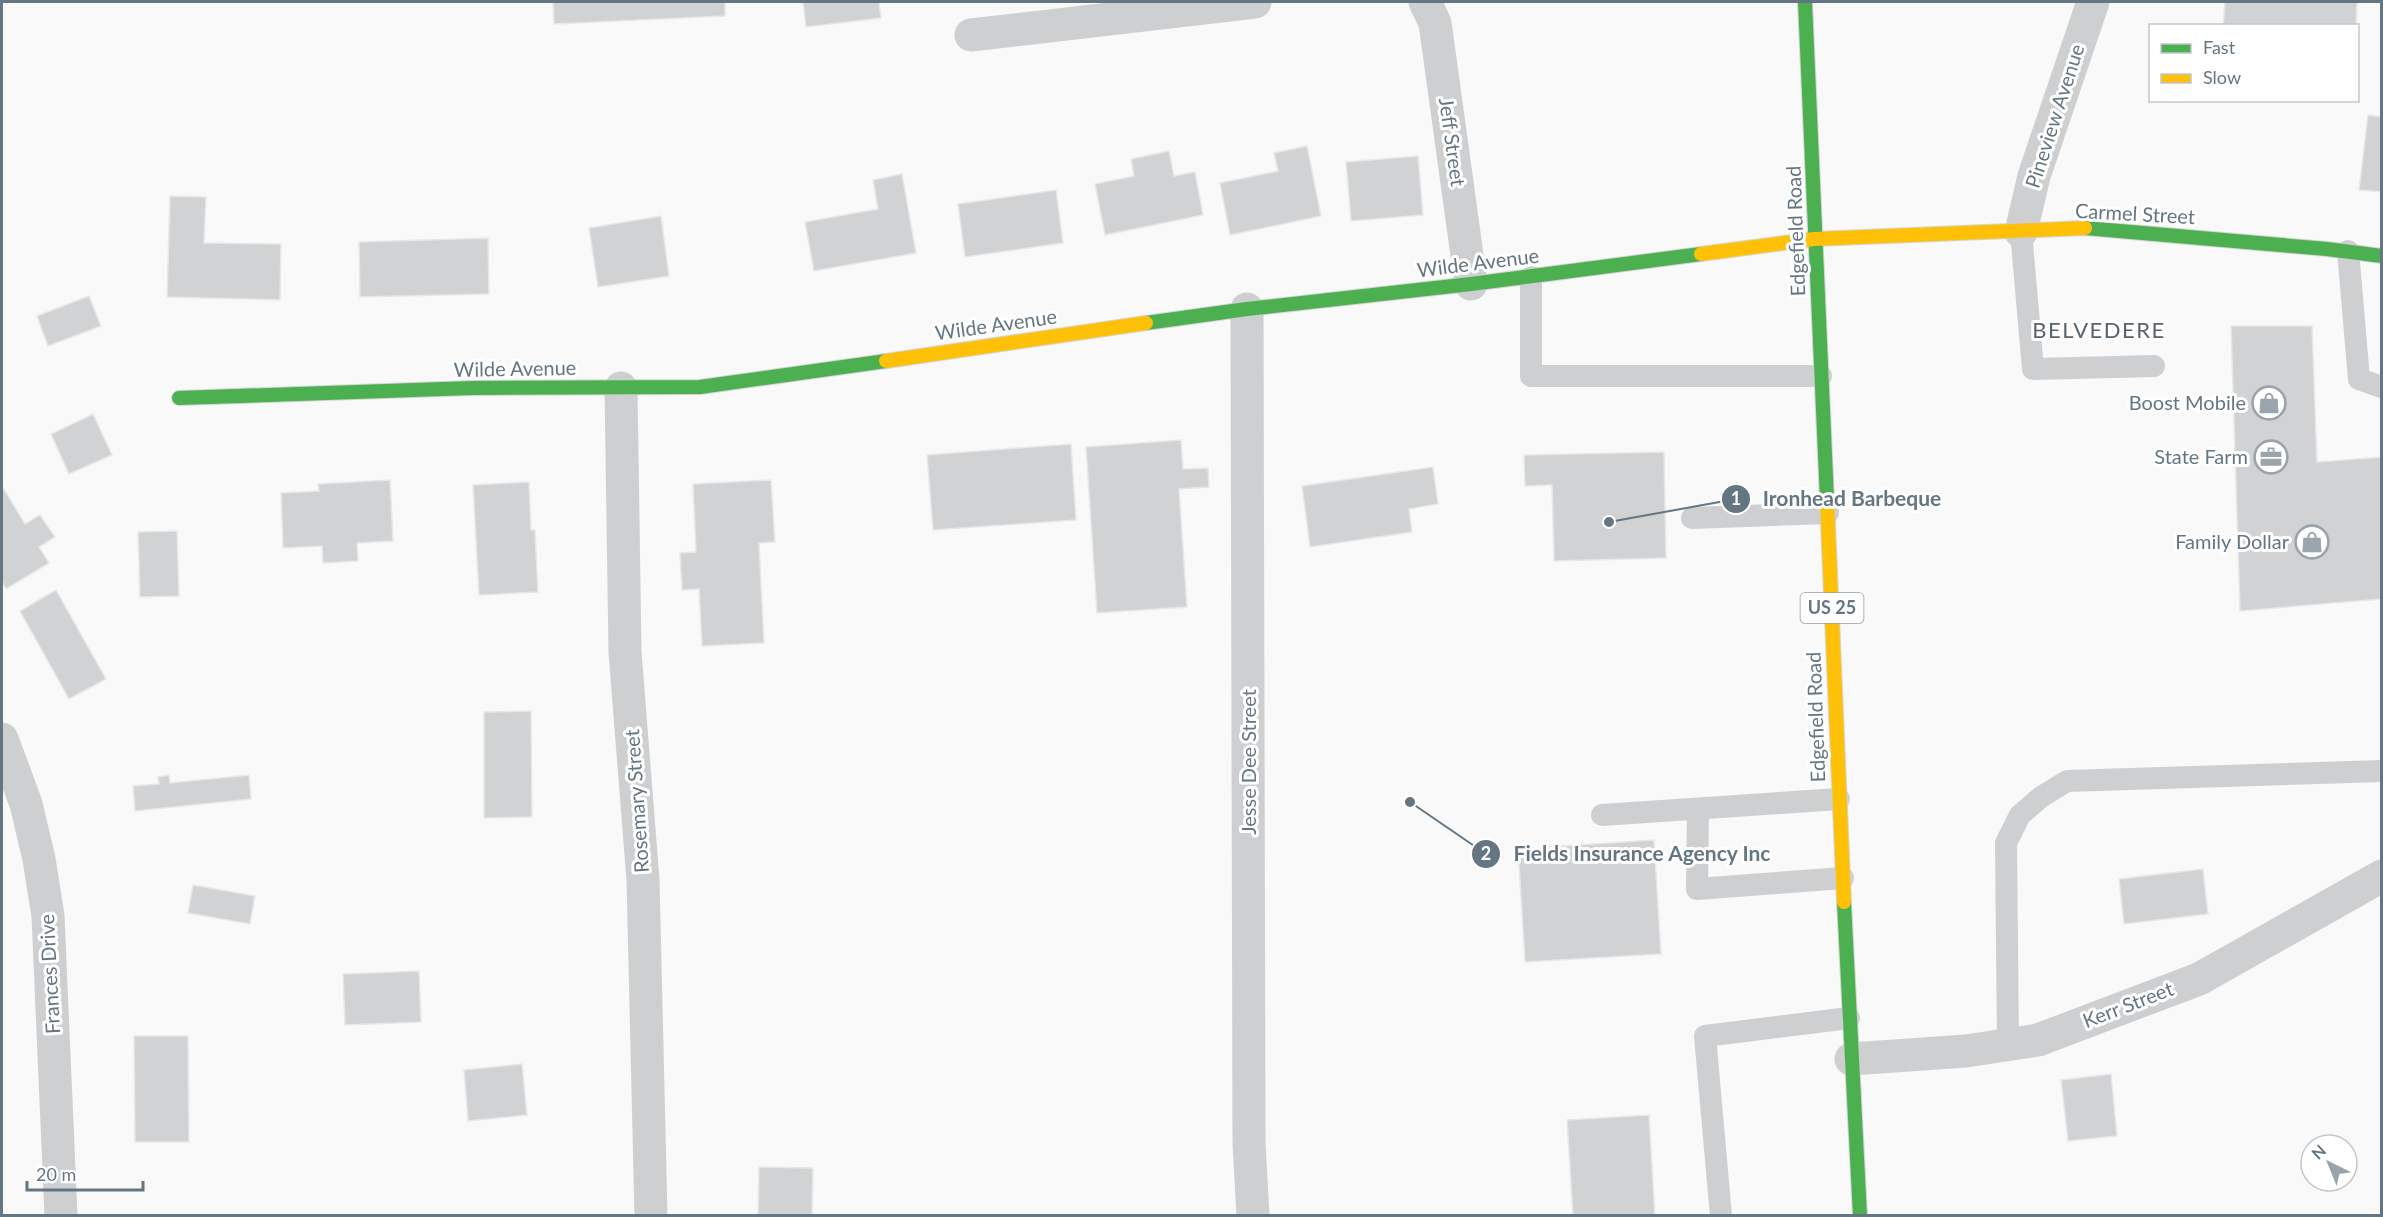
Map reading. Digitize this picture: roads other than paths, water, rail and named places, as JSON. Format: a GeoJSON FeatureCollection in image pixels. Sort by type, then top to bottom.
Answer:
{"type":"FeatureCollection","features":[{"type":"Feature","properties":{"kind":"street"},"geometry":{"type":"LineString","coordinates":[[971,35],[1255,2]]}},
{"type":"Feature","properties":{"kind":"street","name":"Jeff Street"},"geometry":{"type":"LineString","coordinates":[[1425,2],[1435,23],[1471,284]]}},
{"type":"Feature","properties":{"kind":"street","name":"Edgefield Road"},"geometry":{"type":"LineString","coordinates":[[1805,2],[1814,153],[1814,239],[1860,1215]]}},
{"type":"Feature","properties":{"kind":"street","name":"Pineview Avenue"},"geometry":{"type":"LineString","coordinates":[[2021,232],[2034,176],[2093,2]]}},
{"type":"Feature","properties":{"kind":"street","name":"Carmel Street"},"geometry":{"type":"LineString","coordinates":[[1814,239],[2094,228],[2382,256]]}},
{"type":"Feature","properties":{"kind":"street","name":"Wilde Avenue"},"geometry":{"type":"LineString","coordinates":[[179,398],[472,388],[700,387],[1246,309],[1531,277],[1814,239]]}},
{"type":"Feature","properties":{"kind":"street","name":"Jesse Dee Street"},"geometry":{"type":"LineString","coordinates":[[1246,309],[1248,342],[1249,1143],[1253,1215]]}},
{"type":"Feature","properties":{"kind":"street","name":"Rosemary Street"},"geometry":{"type":"LineString","coordinates":[[621,388],[625,652],[643,880],[651,1215]]}},
{"type":"Feature","properties":{"kind":"street","name":"Frances Drive"},"geometry":{"type":"LineString","coordinates":[[2,740],[26,804],[39,859],[48,916],[60,1215]]}},
{"type":"Feature","properties":{"kind":"street","name":"Kerr Street"},"geometry":{"type":"LineString","coordinates":[[1851,1059],[1966,1051],[2038,1040],[2199,979],[2382,876]]}},
{"type":"Feature","properties":{"kind":"lane"},"geometry":{"type":"LineString","coordinates":[[2021,232],[2032,369],[2154,366]]}},
{"type":"Feature","properties":{"kind":"lane"},"geometry":{"type":"LineString","coordinates":[[2348,251],[2359,379],[2382,387]]}},
{"type":"Feature","properties":{"kind":"lane"},"geometry":{"type":"LineString","coordinates":[[1531,277],[1531,376],[1821,376]]}},
{"type":"Feature","properties":{"kind":"lane"},"geometry":{"type":"LineString","coordinates":[[1692,518],[1828,513]]}},
{"type":"Feature","properties":{"kind":"lane"},"geometry":{"type":"LineString","coordinates":[[2008,1045],[2006,843],[2020,815],[2041,797],[2067,781],[2382,771]]}},
{"type":"Feature","properties":{"kind":"lane"},"geometry":{"type":"LineString","coordinates":[[1602,815],[1839,799]]}},
{"type":"Feature","properties":{"kind":"lane"},"geometry":{"type":"LineString","coordinates":[[1698,809],[1697,889],[1843,878]]}},
{"type":"Feature","properties":{"kind":"lane"},"geometry":{"type":"LineString","coordinates":[[1722,1215],[1705,1036],[1849,1018]]}},
{"type":"Feature","properties":{"kind":"place","name":"Boost Mobile"},"geometry":{"type":"Point","coordinates":[2269,403]}},
{"type":"Feature","properties":{"kind":"place","name":"State Farm"},"geometry":{"type":"Point","coordinates":[2271,457]}},
{"type":"Feature","properties":{"kind":"place","name":"Ironhead Barbeque"},"geometry":{"type":"Point","coordinates":[1609,522]}},
{"type":"Feature","properties":{"kind":"place","name":"Family Dollar"},"geometry":{"type":"Point","coordinates":[2312,542]}},
{"type":"Feature","properties":{"kind":"place","name":"Fields Insurance Agency Inc"},"geometry":{"type":"Point","coordinates":[1410,802]}},
{"type":"Feature","properties":{"kind":"district","name":"BELVEDERE"},"geometry":{"type":"Point","coordinates":[2099,330]}}]}
